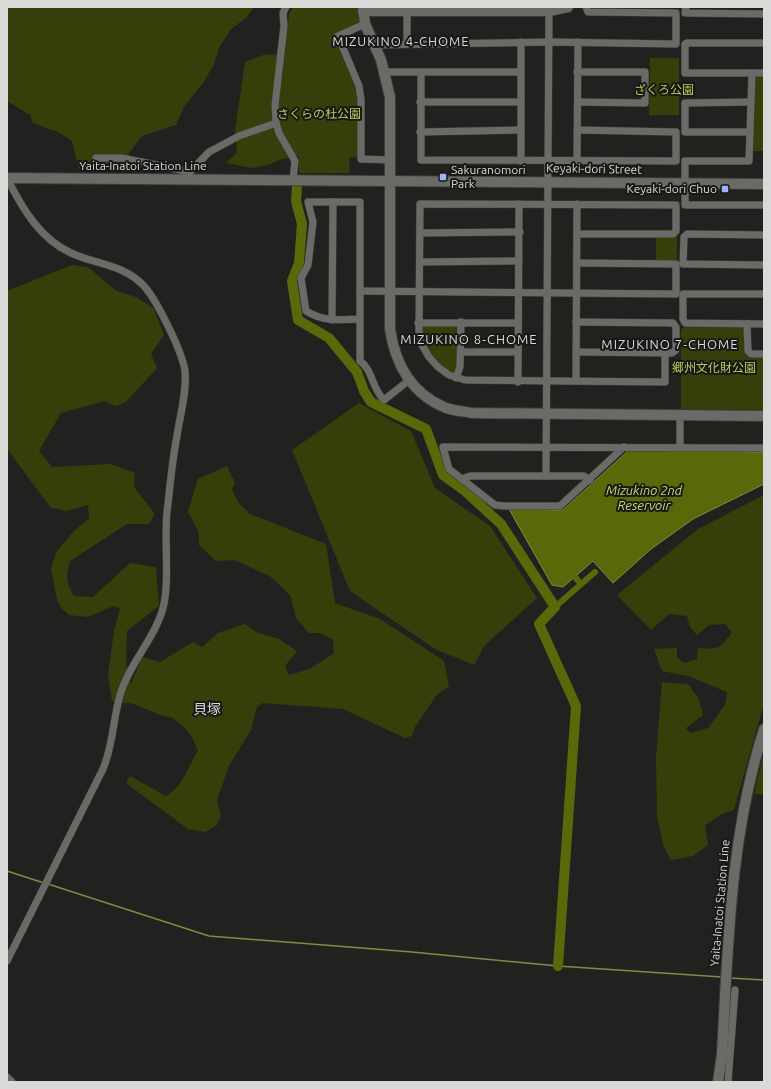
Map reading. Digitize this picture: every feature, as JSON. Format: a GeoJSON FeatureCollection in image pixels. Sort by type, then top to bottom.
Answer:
{"type":"FeatureCollection","features":[{"type":"Feature","properties":{"kind":"main road"},"geometry":{"type":"LineString","coordinates":[[568,7],[549,11],[406,11],[363,9],[365,24],[385,72],[390,97],[390,291],[392,340],[397,361],[408,380],[428,398],[445,408],[472,413],[764,416]]}},
{"type":"Feature","properties":{"kind":"main road","name":"Yaita-Inatoi Station Line"},"geometry":{"type":"LineString","coordinates":[[7,178],[190,176],[279,180]]}},
{"type":"Feature","properties":{"kind":"main road","name":"Keyaki-dori Street"},"geometry":{"type":"LineString","coordinates":[[279,180],[764,184]]}},
{"type":"Feature","properties":{"kind":"main road","name":"Yaita-Inatoi Station Line"},"geometry":{"type":"LineString","coordinates":[[718,1082],[723,1035],[733,878],[740,822],[754,762],[764,729]]}},
{"type":"Feature","properties":{"kind":"street"},"geometry":{"type":"LineString","coordinates":[[286,7],[283,13],[284,26],[275,105],[276,123],[279,133],[295,161],[293,180]]}},
{"type":"Feature","properties":{"kind":"street"},"geometry":{"type":"LineString","coordinates":[[374,45],[521,42],[676,44],[676,14],[588,12],[586,7]]}},
{"type":"Feature","properties":{"kind":"street"},"geometry":{"type":"LineString","coordinates":[[686,7],[686,13],[764,14]]}},
{"type":"Feature","properties":{"kind":"street"},"geometry":{"type":"LineString","coordinates":[[406,11],[407,44]]}},
{"type":"Feature","properties":{"kind":"street"},"geometry":{"type":"LineString","coordinates":[[546,476],[549,11]]}},
{"type":"Feature","properties":{"kind":"street"},"geometry":{"type":"LineString","coordinates":[[365,24],[338,36],[359,86],[361,100],[361,159],[391,160]]}},
{"type":"Feature","properties":{"kind":"street"},"geometry":{"type":"LineString","coordinates":[[521,42],[521,160]]}},
{"type":"Feature","properties":{"kind":"street"},"geometry":{"type":"LineString","coordinates":[[576,160],[578,42]]}},
{"type":"Feature","properties":{"kind":"street"},"geometry":{"type":"LineString","coordinates":[[764,43],[685,44],[685,72],[764,73]]}},
{"type":"Feature","properties":{"kind":"street"},"geometry":{"type":"LineString","coordinates":[[385,72],[421,74],[520,72]]}},
{"type":"Feature","properties":{"kind":"street"},"geometry":{"type":"LineString","coordinates":[[577,72],[644,72],[645,103],[578,102]]}},
{"type":"Feature","properties":{"kind":"street"},"geometry":{"type":"LineString","coordinates":[[752,73],[750,161],[685,161],[685,205],[764,205]]}},
{"type":"Feature","properties":{"kind":"street"},"geometry":{"type":"LineString","coordinates":[[421,74],[421,160],[676,161],[676,132],[577,130]]}},
{"type":"Feature","properties":{"kind":"street"},"geometry":{"type":"LineString","coordinates":[[420,102],[521,102]]}},
{"type":"Feature","properties":{"kind":"street"},"geometry":{"type":"LineString","coordinates":[[750,132],[685,132],[685,103],[751,102]]}},
{"type":"Feature","properties":{"kind":"street"},"geometry":{"type":"LineString","coordinates":[[96,158],[122,158],[190,176],[209,152],[239,136],[276,123]]}},
{"type":"Feature","properties":{"kind":"street"},"geometry":{"type":"LineString","coordinates":[[420,132],[521,130]]}},
{"type":"Feature","properties":{"kind":"street"},"geometry":{"type":"LineString","coordinates":[[7,178],[32,220],[44,235],[56,245],[71,254],[116,267],[137,279],[156,304],[182,358],[185,372],[185,386],[174,450],[167,518],[165,597],[160,617],[136,659],[121,692],[105,765],[7,960]]}},
{"type":"Feature","properties":{"kind":"street"},"geometry":{"type":"LineString","coordinates":[[359,319],[332,320],[317,318],[306,311],[301,278],[308,265],[314,222],[308,202],[360,202],[360,361],[366,365],[377,393],[384,400],[408,380]]}},
{"type":"Feature","properties":{"kind":"street"},"geometry":{"type":"LineString","coordinates":[[332,320],[333,202]]}},
{"type":"Feature","properties":{"kind":"street"},"geometry":{"type":"LineString","coordinates":[[577,234],[673,234],[676,231],[676,205],[420,204],[421,233],[418,323],[422,344],[429,356],[444,371],[456,378],[465,380],[518,382],[665,382],[665,353]]}},
{"type":"Feature","properties":{"kind":"street"},"geometry":{"type":"LineString","coordinates":[[518,382],[519,204]]}},
{"type":"Feature","properties":{"kind":"street"},"geometry":{"type":"LineString","coordinates":[[576,381],[577,204]]}},
{"type":"Feature","properties":{"kind":"street"},"geometry":{"type":"LineString","coordinates":[[421,233],[520,232]]}},
{"type":"Feature","properties":{"kind":"street"},"geometry":{"type":"LineString","coordinates":[[764,235],[687,234],[684,237],[683,264],[764,265]]}},
{"type":"Feature","properties":{"kind":"street"},"geometry":{"type":"LineString","coordinates":[[420,262],[519,261]]}},
{"type":"Feature","properties":{"kind":"street"},"geometry":{"type":"LineString","coordinates":[[360,292],[420,291],[676,294],[676,264],[577,264]]}},
{"type":"Feature","properties":{"kind":"street"},"geometry":{"type":"LineString","coordinates":[[764,294],[683,294],[683,319],[685,322],[764,324]]}},
{"type":"Feature","properties":{"kind":"street"},"geometry":{"type":"LineString","coordinates":[[456,378],[460,367],[461,322]]}},
{"type":"Feature","properties":{"kind":"street"},"geometry":{"type":"LineString","coordinates":[[576,322],[673,323],[676,327],[676,350],[672,353],[576,352]]}},
{"type":"Feature","properties":{"kind":"street"},"geometry":{"type":"LineString","coordinates":[[418,323],[518,323]]}},
{"type":"Feature","properties":{"kind":"street"},"geometry":{"type":"LineString","coordinates":[[747,324],[748,351],[751,354],[764,354]]}},
{"type":"Feature","properties":{"kind":"street"},"geometry":{"type":"LineString","coordinates":[[461,352],[518,352]]}},
{"type":"Feature","properties":{"kind":"street"},"geometry":{"type":"LineString","coordinates":[[680,415],[680,448]]}},
{"type":"Feature","properties":{"kind":"street"},"geometry":{"type":"LineString","coordinates":[[624,447],[590,480],[560,506],[495,505],[449,469],[443,447],[546,446],[764,448]]}},
{"type":"Feature","properties":{"kind":"street"},"geometry":{"type":"LineString","coordinates":[[462,479],[470,476],[584,476],[590,480]]}},
{"type":"Feature","properties":{"kind":"street"},"geometry":{"type":"LineString","coordinates":[[728,1082],[735,990]]}},
{"type":"Feature","properties":{"kind":"street"},"geometry":{"type":"LineString","coordinates":[[7,1077],[12,1082]]}},
{"type":"Feature","properties":{"kind":"green space"},"geometry":{"type":"Polygon","coordinates":[[[7,7],[254,7],[246,18],[231,29],[220,46],[213,66],[203,83],[185,105],[176,125],[142,136],[117,169],[79,169],[72,141],[58,132],[33,123],[30,115],[7,101],[7,7]]]}},
{"type":"Feature","properties":{"kind":"green space","name":"さくらの杜公園"},"geometry":{"type":"Polygon","coordinates":[[[293,7],[358,7],[360,22],[334,35],[355,87],[358,107],[357,157],[349,158],[350,173],[299,173],[299,156],[282,159],[268,165],[251,168],[226,163],[237,153],[235,130],[245,62],[263,55],[285,54],[289,14],[293,7]]]}},
{"type":"Feature","properties":{"kind":"green space","name":"ざくろ公園"},"geometry":{"type":"Polygon","coordinates":[[[650,58],[679,58],[679,115],[649,115],[650,58]]]}},
{"type":"Feature","properties":{"kind":"green space"},"geometry":{"type":"Polygon","coordinates":[[[753,77],[764,77],[764,151],[753,151],[753,77]]]}},
{"type":"Feature","properties":{"kind":"green space"},"geometry":{"type":"Polygon","coordinates":[[[656,236],[677,236],[677,262],[656,262],[656,236]]]}},
{"type":"Feature","properties":{"kind":"green space"},"geometry":{"type":"Polygon","coordinates":[[[72,265],[88,267],[115,290],[138,298],[154,309],[164,335],[151,354],[157,368],[126,402],[115,406],[105,401],[61,413],[39,451],[52,467],[111,464],[135,473],[134,487],[155,514],[149,524],[127,524],[70,561],[68,571],[68,583],[74,596],[93,597],[130,563],[156,567],[159,606],[127,631],[126,663],[131,684],[142,657],[160,662],[193,642],[202,647],[218,633],[245,624],[256,632],[279,639],[297,651],[285,666],[289,675],[310,669],[334,653],[333,640],[320,633],[309,633],[296,618],[290,595],[271,577],[235,560],[216,561],[199,545],[199,534],[188,511],[198,479],[227,466],[235,483],[232,489],[238,502],[250,514],[326,544],[335,603],[380,619],[444,661],[449,687],[438,693],[415,727],[412,736],[405,738],[343,709],[263,703],[257,707],[251,730],[229,766],[217,800],[221,816],[217,825],[205,832],[188,829],[126,783],[130,776],[166,796],[181,782],[198,751],[193,739],[185,728],[173,718],[160,715],[134,704],[112,701],[108,674],[114,631],[120,608],[113,606],[88,617],[69,615],[62,609],[57,600],[51,568],[57,551],[72,533],[89,518],[88,505],[67,511],[51,508],[7,449],[7,291],[72,265]]]}},
{"type":"Feature","properties":{"kind":"green space"},"geometry":{"type":"Polygon","coordinates":[[[423,325],[457,325],[459,327],[458,367],[455,374],[436,361],[428,349],[421,327],[423,325]]]}},
{"type":"Feature","properties":{"kind":"green space","name":"郷州文化財公園"},"geometry":{"type":"Polygon","coordinates":[[[685,326],[743,326],[745,328],[746,356],[764,356],[764,410],[681,409],[681,330],[685,326]]]}},
{"type":"Feature","properties":{"kind":"green space"},"geometry":{"type":"Polygon","coordinates":[[[359,403],[411,431],[435,488],[490,526],[537,598],[484,646],[474,665],[435,649],[350,591],[292,450],[359,403]]]}},
{"type":"Feature","properties":{"kind":"green space"},"geometry":{"type":"Polygon","coordinates":[[[764,495],[764,703],[734,810],[722,814],[705,825],[708,845],[693,856],[671,860],[663,845],[657,815],[656,757],[662,682],[688,684],[699,699],[703,715],[686,728],[690,733],[708,728],[725,705],[727,692],[688,676],[662,671],[654,649],[677,648],[677,658],[685,663],[697,659],[698,648],[710,649],[718,647],[725,642],[732,632],[725,624],[709,625],[697,635],[690,627],[687,616],[669,614],[651,630],[617,595],[698,529],[764,495]]]}},
{"type":"Feature","properties":{"kind":"green space"},"geometry":{"type":"Polygon","coordinates":[[[764,752],[764,794],[754,794],[764,752]]]}},
{"type":"Feature","properties":{"kind":"water","name":"Mizukino 2nd Reservoir"},"geometry":{"type":"Polygon","coordinates":[[[629,450],[764,452],[764,484],[693,519],[651,549],[613,583],[593,561],[563,587],[552,585],[509,509],[563,510],[629,450]]]}},
{"type":"Feature","properties":{"kind":"waterway"},"geometry":{"type":"LineString","coordinates":[[297,187],[296,201],[302,224],[299,263],[292,281],[298,320],[329,338],[357,372],[364,391],[371,402],[426,429],[443,475],[465,491],[501,524],[555,607],[539,624],[576,706],[558,966]]}},
{"type":"Feature","properties":{"kind":"waterway"},"geometry":{"type":"LineString","coordinates":[[555,607],[595,572]]}},
{"type":"Feature","properties":{"kind":"waterway"},"geometry":{"type":"LineString","coordinates":[[575,577],[581,584]]}},
{"type":"Feature","properties":{"kind":"waterway"},"geometry":{"type":"LineString","coordinates":[[7,871],[44,883]]}},
{"type":"Feature","properties":{"kind":"waterway"},"geometry":{"type":"LineString","coordinates":[[48,884],[209,936],[412,952],[558,966],[722,977]]}},
{"type":"Feature","properties":{"kind":"waterway"},"geometry":{"type":"LineString","coordinates":[[730,978],[764,980]]}},
{"type":"Feature","properties":{"kind":"place","name":"Sakuranomori Park"},"geometry":{"type":"Point","coordinates":[443,177]}},
{"type":"Feature","properties":{"kind":"place","name":"Keyaki-dori Chuo"},"geometry":{"type":"Point","coordinates":[725,189]}},
{"type":"Feature","properties":{"kind":"district","name":"MIZUKINO 4-CHOME"},"geometry":{"type":"Point","coordinates":[401,41]}},
{"type":"Feature","properties":{"kind":"district","name":"MIZUKINO 8-CHOME"},"geometry":{"type":"Point","coordinates":[469,339]}},
{"type":"Feature","properties":{"kind":"district","name":"MIZUKINO 7-CHOME"},"geometry":{"type":"Point","coordinates":[670,344]}},
{"type":"Feature","properties":{"kind":"district","name":"貝塚"},"geometry":{"type":"Point","coordinates":[207,709]}}]}
